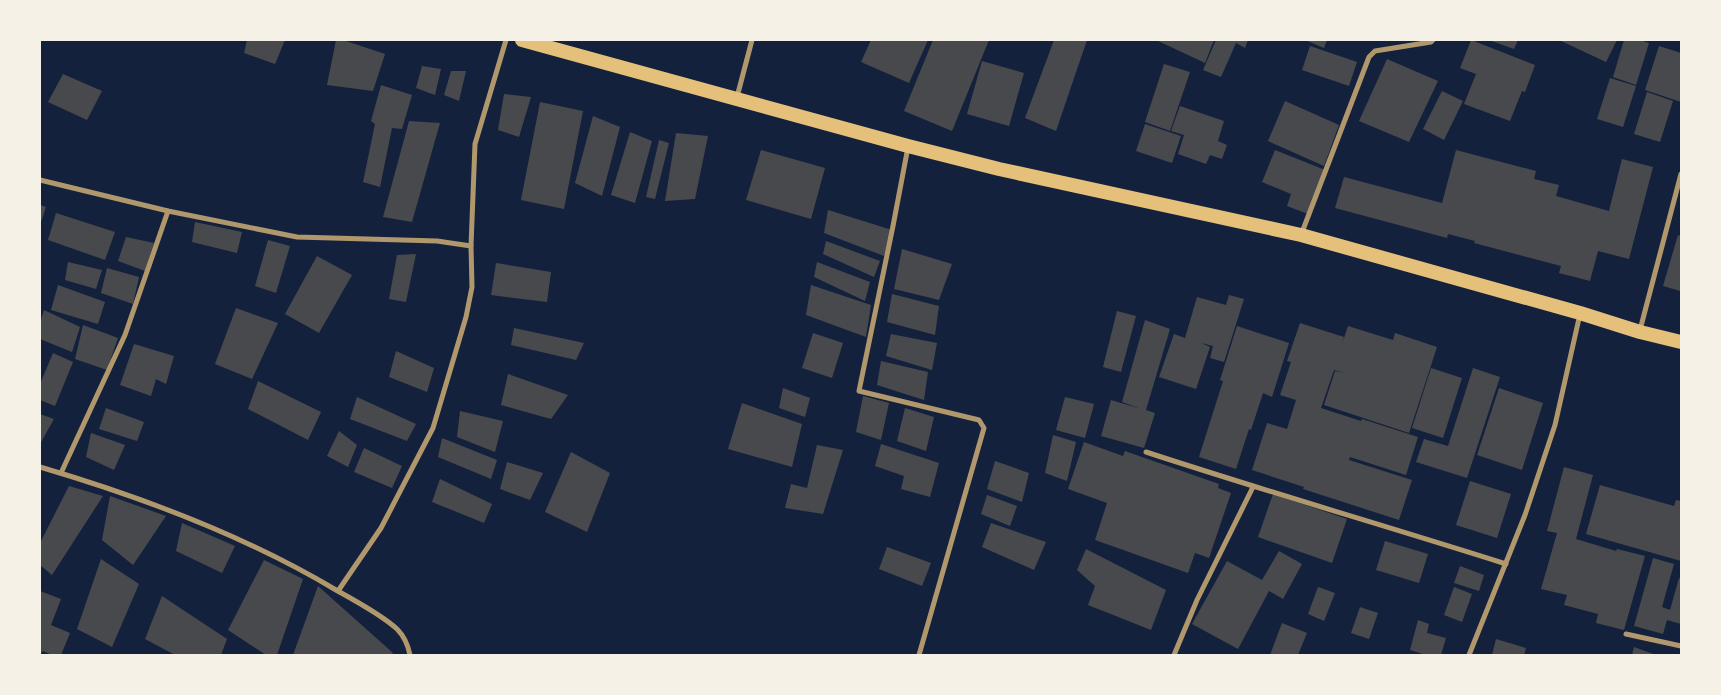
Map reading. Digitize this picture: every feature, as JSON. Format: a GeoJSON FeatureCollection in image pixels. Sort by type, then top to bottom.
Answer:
{"type":"FeatureCollection","features":[{"type":"Feature","properties":{"kind":"highway"},"geometry":{"type":"LineString","coordinates":[[522,40],[908,146],[999,169],[1301,236],[1681,342]]}},
{"type":"Feature","properties":{"kind":"street"},"geometry":{"type":"LineString","coordinates":[[338,591],[381,528],[433,428],[466,317],[472,286],[471,246],[475,144],[506,40]]}},
{"type":"Feature","properties":{"kind":"street"},"geometry":{"type":"LineString","coordinates":[[737,98],[752,40]]}},
{"type":"Feature","properties":{"kind":"street"},"geometry":{"type":"LineString","coordinates":[[1301,236],[1369,57],[1375,51],[1431,42],[1433,40]]}},
{"type":"Feature","properties":{"kind":"street"},"geometry":{"type":"LineString","coordinates":[[908,146],[894,226],[859,391],[979,420],[984,428],[919,655]]}},
{"type":"Feature","properties":{"kind":"street"},"geometry":{"type":"LineString","coordinates":[[1640,332],[1681,174]]}},
{"type":"Feature","properties":{"kind":"street"},"geometry":{"type":"LineString","coordinates":[[40,180],[168,211],[297,237],[436,241],[471,246]]}},
{"type":"Feature","properties":{"kind":"street"},"geometry":{"type":"LineString","coordinates":[[61,474],[125,334],[168,211]]}},
{"type":"Feature","properties":{"kind":"street"},"geometry":{"type":"LineString","coordinates":[[1470,655],[1525,515],[1554,425],[1580,313]]}},
{"type":"Feature","properties":{"kind":"street"},"geometry":{"type":"LineString","coordinates":[[1146,452],[1253,487],[1376,522],[1506,564]]}},
{"type":"Feature","properties":{"kind":"street"},"geometry":{"type":"LineString","coordinates":[[40,467],[145,501],[221,531],[301,569],[397,629],[408,644],[410,655]]}},
{"type":"Feature","properties":{"kind":"street"},"geometry":{"type":"LineString","coordinates":[[1174,655],[1197,600],[1253,487]]}},
{"type":"Feature","properties":{"kind":"street"},"geometry":{"type":"LineString","coordinates":[[1626,634],[1681,646]]}},
{"type":"Feature","properties":{"kind":"building"},"geometry":{"type":"Polygon","coordinates":[[[247,40],[285,40],[275,64],[244,53],[247,40]]]}},
{"type":"Feature","properties":{"kind":"building"},"geometry":{"type":"Polygon","coordinates":[[[336,40],[343,40],[385,54],[373,91],[327,85],[336,40]]]}},
{"type":"Feature","properties":{"kind":"building"},"geometry":{"type":"Polygon","coordinates":[[[871,40],[928,40],[909,83],[861,62],[871,40]]]}},
{"type":"Feature","properties":{"kind":"building"},"geometry":{"type":"Polygon","coordinates":[[[933,40],[989,40],[952,131],[904,111],[933,40]]]}},
{"type":"Feature","properties":{"kind":"building"},"geometry":{"type":"Polygon","coordinates":[[[1054,40],[1087,40],[1056,131],[1025,118],[1054,40]]]}},
{"type":"Feature","properties":{"kind":"building"},"geometry":{"type":"Polygon","coordinates":[[[1156,40],[1214,40],[1205,63],[1156,40]]]}},
{"type":"Feature","properties":{"kind":"building"},"geometry":{"type":"Polygon","coordinates":[[[1216,40],[1248,40],[1245,48],[1236,43],[1221,77],[1203,70],[1216,40]]]}},
{"type":"Feature","properties":{"kind":"building"},"geometry":{"type":"Polygon","coordinates":[[[1305,40],[1327,40],[1324,48],[1305,40]]]}},
{"type":"Feature","properties":{"kind":"building"},"geometry":{"type":"Polygon","coordinates":[[[1471,40],[1535,65],[1525,92],[1522,91],[1510,121],[1464,104],[1476,74],[1460,68],[1471,40]]]}},
{"type":"Feature","properties":{"kind":"building"},"geometry":{"type":"Polygon","coordinates":[[[1489,40],[1518,40],[1514,49],[1489,40]]]}},
{"type":"Feature","properties":{"kind":"building"},"geometry":{"type":"Polygon","coordinates":[[[1559,40],[1617,40],[1606,62],[1559,40]]]}},
{"type":"Feature","properties":{"kind":"building"},"geometry":{"type":"Polygon","coordinates":[[[1624,40],[1640,40],[1649,43],[1636,85],[1613,77],[1624,40]]]}},
{"type":"Feature","properties":{"kind":"building"},"geometry":{"type":"Polygon","coordinates":[[[1310,46],[1357,62],[1349,86],[1302,70],[1310,46]]]}},
{"type":"Feature","properties":{"kind":"building"},"geometry":{"type":"Polygon","coordinates":[[[1659,46],[1681,53],[1681,102],[1645,90],[1659,46]]]}},
{"type":"Feature","properties":{"kind":"building"},"geometry":{"type":"Polygon","coordinates":[[[1387,59],[1438,81],[1409,142],[1359,121],[1387,59]]]}},
{"type":"Feature","properties":{"kind":"building"},"geometry":{"type":"Polygon","coordinates":[[[982,61],[1024,73],[1009,126],[967,114],[982,61]]]}},
{"type":"Feature","properties":{"kind":"building"},"geometry":{"type":"Polygon","coordinates":[[[1164,64],[1190,72],[1170,131],[1145,122],[1164,64]]]}},
{"type":"Feature","properties":{"kind":"building"},"geometry":{"type":"Polygon","coordinates":[[[422,66],[441,69],[435,95],[416,88],[422,66]]]}},
{"type":"Feature","properties":{"kind":"building"},"geometry":{"type":"Polygon","coordinates":[[[451,71],[466,71],[459,101],[444,95],[451,71]]]}},
{"type":"Feature","properties":{"kind":"building"},"geometry":{"type":"Polygon","coordinates":[[[63,74],[102,91],[87,120],[48,102],[63,74]]]}},
{"type":"Feature","properties":{"kind":"building"},"geometry":{"type":"Polygon","coordinates":[[[1610,78],[1636,86],[1623,127],[1597,119],[1610,78]]]}},
{"type":"Feature","properties":{"kind":"building"},"geometry":{"type":"Polygon","coordinates":[[[381,85],[412,95],[402,129],[392,128],[380,187],[363,182],[375,124],[371,121],[381,85]]]}},
{"type":"Feature","properties":{"kind":"building"},"geometry":{"type":"Polygon","coordinates":[[[1442,91],[1463,101],[1444,140],[1423,129],[1442,91]]]}},
{"type":"Feature","properties":{"kind":"building"},"geometry":{"type":"Polygon","coordinates":[[[1647,92],[1673,101],[1660,142],[1634,134],[1647,92]]]}},
{"type":"Feature","properties":{"kind":"building"},"geometry":{"type":"Polygon","coordinates":[[[504,94],[531,97],[519,137],[498,130],[504,94]]]}},
{"type":"Feature","properties":{"kind":"building"},"geometry":{"type":"Polygon","coordinates":[[[1285,101],[1339,125],[1324,166],[1268,141],[1285,101]]]}},
{"type":"Feature","properties":{"kind":"building"},"geometry":{"type":"Polygon","coordinates":[[[540,102],[583,111],[564,209],[521,200],[540,102]]]}},
{"type":"Feature","properties":{"kind":"building"},"geometry":{"type":"Polygon","coordinates":[[[1180,106],[1224,121],[1218,141],[1227,145],[1222,159],[1210,155],[1206,164],[1178,154],[1184,135],[1171,131],[1180,106]]]}},
{"type":"Feature","properties":{"kind":"building"},"geometry":{"type":"Polygon","coordinates":[[[593,116],[620,127],[602,196],[575,183],[593,116]]]}},
{"type":"Feature","properties":{"kind":"building"},"geometry":{"type":"Polygon","coordinates":[[[409,121],[440,123],[412,222],[383,217],[409,121]]]}},
{"type":"Feature","properties":{"kind":"building"},"geometry":{"type":"Polygon","coordinates":[[[1145,124],[1181,136],[1172,163],[1136,151],[1145,124]]]}},
{"type":"Feature","properties":{"kind":"building"},"geometry":{"type":"Polygon","coordinates":[[[630,132],[652,141],[635,203],[611,195],[630,132]]]}},
{"type":"Feature","properties":{"kind":"building"},"geometry":{"type":"Polygon","coordinates":[[[676,133],[708,136],[695,199],[665,201],[676,133]]]}},
{"type":"Feature","properties":{"kind":"building"},"geometry":{"type":"Polygon","coordinates":[[[659,140],[669,143],[655,199],[646,197],[659,140]]]}},
{"type":"Feature","properties":{"kind":"building"},"geometry":{"type":"Polygon","coordinates":[[[761,150],[825,168],[811,219],[746,200],[761,150]]]}},
{"type":"Feature","properties":{"kind":"building"},"geometry":{"type":"Polygon","coordinates":[[[1275,150],[1325,170],[1308,214],[1287,206],[1291,194],[1262,182],[1275,150]]]}},
{"type":"Feature","properties":{"kind":"building"},"geometry":{"type":"Polygon","coordinates":[[[1456,150],[1536,171],[1534,179],[1559,185],[1556,196],[1609,211],[1622,159],[1653,167],[1629,259],[1598,251],[1590,281],[1559,273],[1561,266],[1474,243],[1475,241],[1448,234],[1447,238],[1335,208],[1344,177],[1442,203],[1456,150]]]}},
{"type":"Feature","properties":{"kind":"building"},"geometry":{"type":"Polygon","coordinates":[[[40,205],[46,207],[40,225],[40,205]]]}},
{"type":"Feature","properties":{"kind":"building"},"geometry":{"type":"Polygon","coordinates":[[[828,210],[892,230],[884,256],[824,233],[828,210]]]}},
{"type":"Feature","properties":{"kind":"building"},"geometry":{"type":"Polygon","coordinates":[[[56,213],[115,232],[105,260],[48,240],[56,213]]]}},
{"type":"Feature","properties":{"kind":"building"},"geometry":{"type":"Polygon","coordinates":[[[195,222],[242,232],[237,253],[192,242],[195,222]]]}},
{"type":"Feature","properties":{"kind":"building"},"geometry":{"type":"Polygon","coordinates":[[[1678,235],[1681,236],[1680,291],[1663,286],[1678,235]]]}},
{"type":"Feature","properties":{"kind":"building"},"geometry":{"type":"Polygon","coordinates":[[[126,237],[154,243],[145,271],[118,261],[126,237]]]}},
{"type":"Feature","properties":{"kind":"building"},"geometry":{"type":"Polygon","coordinates":[[[268,240],[290,246],[276,293],[255,286],[268,240]]]}},
{"type":"Feature","properties":{"kind":"building"},"geometry":{"type":"Polygon","coordinates":[[[826,241],[880,261],[874,277],[823,254],[826,241]]]}},
{"type":"Feature","properties":{"kind":"building"},"geometry":{"type":"Polygon","coordinates":[[[902,249],[952,264],[939,300],[894,289],[902,249]]]}},
{"type":"Feature","properties":{"kind":"building"},"geometry":{"type":"Polygon","coordinates":[[[416,254],[406,302],[389,299],[397,255],[416,254]]]}},
{"type":"Feature","properties":{"kind":"building"},"geometry":{"type":"Polygon","coordinates":[[[317,256],[352,275],[319,333],[285,314],[317,256]]]}},
{"type":"Feature","properties":{"kind":"building"},"geometry":{"type":"Polygon","coordinates":[[[68,262],[102,270],[96,289],[65,280],[68,262]]]}},
{"type":"Feature","properties":{"kind":"building"},"geometry":{"type":"Polygon","coordinates":[[[817,262],[870,282],[865,301],[814,277],[817,262]]]}},
{"type":"Feature","properties":{"kind":"building"},"geometry":{"type":"Polygon","coordinates":[[[496,263],[551,272],[547,302],[491,295],[496,263]]]}},
{"type":"Feature","properties":{"kind":"building"},"geometry":{"type":"Polygon","coordinates":[[[107,268],[139,277],[133,304],[101,293],[107,268]]]}},
{"type":"Feature","properties":{"kind":"building"},"geometry":{"type":"Polygon","coordinates":[[[58,285],[105,302],[98,324],[51,310],[58,285]]]}},
{"type":"Feature","properties":{"kind":"building"},"geometry":{"type":"Polygon","coordinates":[[[811,285],[871,305],[866,337],[806,315],[811,285]]]}},
{"type":"Feature","properties":{"kind":"building"},"geometry":{"type":"Polygon","coordinates":[[[892,294],[939,306],[935,335],[887,322],[892,294]]]}},
{"type":"Feature","properties":{"kind":"building"},"geometry":{"type":"Polygon","coordinates":[[[1229,295],[1244,299],[1224,362],[1210,358],[1213,346],[1201,343],[1210,347],[1196,389],[1159,377],[1174,334],[1185,338],[1197,297],[1226,305],[1229,295]]]}},
{"type":"Feature","properties":{"kind":"building"},"geometry":{"type":"Polygon","coordinates":[[[236,308],[278,323],[252,379],[215,364],[236,308]]]}},
{"type":"Feature","properties":{"kind":"building"},"geometry":{"type":"Polygon","coordinates":[[[44,310],[80,327],[72,352],[40,339],[40,323],[44,310]]]}},
{"type":"Feature","properties":{"kind":"building"},"geometry":{"type":"Polygon","coordinates":[[[1117,311],[1136,316],[1121,372],[1103,367],[1117,311]]]}},
{"type":"Feature","properties":{"kind":"building"},"geometry":{"type":"Polygon","coordinates":[[[1145,320],[1170,329],[1146,410],[1155,413],[1144,448],[1101,436],[1111,400],[1141,409],[1122,402],[1145,320]]]}},
{"type":"Feature","properties":{"kind":"building"},"geometry":{"type":"Polygon","coordinates":[[[1300,323],[1344,337],[1341,347],[1348,326],[1393,340],[1395,333],[1437,347],[1409,433],[1324,405],[1335,371],[1345,373],[1334,370],[1321,408],[1418,437],[1406,475],[1350,457],[1349,460],[1412,480],[1399,520],[1303,489],[1304,487],[1252,470],[1267,423],[1287,429],[1296,400],[1280,395],[1291,362],[1287,361],[1300,323]]]}},
{"type":"Feature","properties":{"kind":"building"},"geometry":{"type":"Polygon","coordinates":[[[83,325],[118,338],[107,370],[75,359],[83,325]]]}},
{"type":"Feature","properties":{"kind":"building"},"geometry":{"type":"Polygon","coordinates":[[[1237,326],[1289,343],[1272,397],[1263,393],[1236,469],[1199,457],[1223,381],[1220,380],[1237,326]]]}},
{"type":"Feature","properties":{"kind":"building"},"geometry":{"type":"Polygon","coordinates":[[[514,328],[584,343],[576,360],[511,345],[514,328]]]}},
{"type":"Feature","properties":{"kind":"building"},"geometry":{"type":"Polygon","coordinates":[[[813,333],[843,343],[832,378],[802,368],[813,333]]]}},
{"type":"Feature","properties":{"kind":"building"},"geometry":{"type":"Polygon","coordinates":[[[891,334],[937,343],[932,370],[886,356],[891,334]]]}},
{"type":"Feature","properties":{"kind":"building"},"geometry":{"type":"Polygon","coordinates":[[[134,344],[174,356],[166,384],[156,379],[151,396],[120,385],[134,344]]]}},
{"type":"Feature","properties":{"kind":"building"},"geometry":{"type":"Polygon","coordinates":[[[396,351],[434,368],[427,392],[389,377],[396,351]]]}},
{"type":"Feature","properties":{"kind":"building"},"geometry":{"type":"Polygon","coordinates":[[[53,353],[73,362],[55,406],[40,400],[40,384],[53,353]]]}},
{"type":"Feature","properties":{"kind":"building"},"geometry":{"type":"Polygon","coordinates":[[[881,361],[928,372],[924,400],[877,385],[881,361]]]}},
{"type":"Feature","properties":{"kind":"building"},"geometry":{"type":"Polygon","coordinates":[[[1431,368],[1462,378],[1443,438],[1412,428],[1431,368]]]}},
{"type":"Feature","properties":{"kind":"building"},"geometry":{"type":"Polygon","coordinates":[[[1473,368],[1500,377],[1467,478],[1416,462],[1424,439],[1448,446],[1473,368]]]}},
{"type":"Feature","properties":{"kind":"building"},"geometry":{"type":"Polygon","coordinates":[[[508,374],[568,395],[551,419],[501,405],[508,374]]]}},
{"type":"Feature","properties":{"kind":"building"},"geometry":{"type":"Polygon","coordinates":[[[258,381],[321,412],[308,440],[248,409],[258,381]]]}},
{"type":"Feature","properties":{"kind":"building"},"geometry":{"type":"Polygon","coordinates":[[[783,388],[810,398],[805,417],[779,408],[783,388]]]}},
{"type":"Feature","properties":{"kind":"building"},"geometry":{"type":"Polygon","coordinates":[[[1499,388],[1543,403],[1522,470],[1477,455],[1499,388]]]}},
{"type":"Feature","properties":{"kind":"building"},"geometry":{"type":"Polygon","coordinates":[[[863,396],[889,403],[881,440],[856,432],[863,396]]]}},
{"type":"Feature","properties":{"kind":"building"},"geometry":{"type":"Polygon","coordinates":[[[357,397],[416,424],[407,441],[350,419],[357,397]]]}},
{"type":"Feature","properties":{"kind":"building"},"geometry":{"type":"Polygon","coordinates":[[[1065,397],[1094,404],[1085,438],[1056,430],[1065,397]]]}},
{"type":"Feature","properties":{"kind":"building"},"geometry":{"type":"Polygon","coordinates":[[[742,403],[802,424],[792,467],[728,449],[742,403]]]}},
{"type":"Feature","properties":{"kind":"building"},"geometry":{"type":"Polygon","coordinates":[[[106,408],[144,422],[137,441],[99,429],[106,408]]]}},
{"type":"Feature","properties":{"kind":"building"},"geometry":{"type":"Polygon","coordinates":[[[905,408],[934,417],[926,451],[897,441],[905,408]]]}},
{"type":"Feature","properties":{"kind":"building"},"geometry":{"type":"Polygon","coordinates":[[[460,411],[503,421],[495,452],[457,437],[460,411]]]}},
{"type":"Feature","properties":{"kind":"building"},"geometry":{"type":"Polygon","coordinates":[[[40,414],[54,419],[40,444],[40,414]]]}},
{"type":"Feature","properties":{"kind":"building"},"geometry":{"type":"Polygon","coordinates":[[[339,431],[357,445],[348,467],[327,456],[339,431]]]}},
{"type":"Feature","properties":{"kind":"building"},"geometry":{"type":"Polygon","coordinates":[[[91,433],[125,445],[114,470],[86,457],[91,433]]]}},
{"type":"Feature","properties":{"kind":"building"},"geometry":{"type":"Polygon","coordinates":[[[1053,435],[1076,442],[1067,481],[1045,473],[1053,435]]]}},
{"type":"Feature","properties":{"kind":"building"},"geometry":{"type":"Polygon","coordinates":[[[442,438],[497,460],[491,479],[438,457],[442,438]]]}},
{"type":"Feature","properties":{"kind":"building"},"geometry":{"type":"Polygon","coordinates":[[[1084,442],[1123,456],[1125,451],[1219,484],[1218,488],[1231,493],[1209,558],[1195,553],[1188,573],[1095,540],[1107,503],[1068,489],[1084,442]]]}},
{"type":"Feature","properties":{"kind":"building"},"geometry":{"type":"Polygon","coordinates":[[[881,444],[939,463],[930,497],[901,489],[904,476],[875,466],[881,444]]]}},
{"type":"Feature","properties":{"kind":"building"},"geometry":{"type":"Polygon","coordinates":[[[817,445],[843,450],[823,514],[785,508],[791,484],[807,488],[817,445]]]}},
{"type":"Feature","properties":{"kind":"building"},"geometry":{"type":"Polygon","coordinates":[[[364,448],[402,466],[392,488],[354,472],[364,448]]]}},
{"type":"Feature","properties":{"kind":"building"},"geometry":{"type":"Polygon","coordinates":[[[571,452],[610,473],[587,532],[545,512],[571,452]]]}},
{"type":"Feature","properties":{"kind":"building"},"geometry":{"type":"Polygon","coordinates":[[[995,461],[1029,473],[1022,502],[987,489],[995,461]]]}},
{"type":"Feature","properties":{"kind":"building"},"geometry":{"type":"Polygon","coordinates":[[[507,462],[543,473],[530,500],[500,489],[507,462]]]}},
{"type":"Feature","properties":{"kind":"building"},"geometry":{"type":"Polygon","coordinates":[[[1564,467],[1593,475],[1576,539],[1616,551],[1617,549],[1645,556],[1624,630],[1596,623],[1598,614],[1564,605],[1567,595],[1541,589],[1557,533],[1547,531],[1564,467]]]}},
{"type":"Feature","properties":{"kind":"building"},"geometry":{"type":"Polygon","coordinates":[[[440,479],[492,504],[484,523],[432,502],[440,479]]]}},
{"type":"Feature","properties":{"kind":"building"},"geometry":{"type":"Polygon","coordinates":[[[1470,481],[1511,494],[1497,538],[1456,525],[1470,481]]]}},
{"type":"Feature","properties":{"kind":"building"},"geometry":{"type":"Polygon","coordinates":[[[1600,485],[1674,506],[1676,500],[1681,501],[1681,561],[1586,534],[1600,485]]]}},
{"type":"Feature","properties":{"kind":"building"},"geometry":{"type":"Polygon","coordinates":[[[69,486],[103,496],[52,575],[40,565],[40,543],[69,486]]]}},
{"type":"Feature","properties":{"kind":"building"},"geometry":{"type":"Polygon","coordinates":[[[1273,494],[1347,519],[1332,563],[1258,537],[1273,494]]]}},
{"type":"Feature","properties":{"kind":"building"},"geometry":{"type":"Polygon","coordinates":[[[987,495],[1017,506],[1010,526],[981,514],[987,495]]]}},
{"type":"Feature","properties":{"kind":"building"},"geometry":{"type":"Polygon","coordinates":[[[110,496],[166,516],[133,565],[102,540],[110,496]]]}},
{"type":"Feature","properties":{"kind":"building"},"geometry":{"type":"Polygon","coordinates":[[[182,523],[235,546],[222,573],[176,551],[182,523]]]}},
{"type":"Feature","properties":{"kind":"building"},"geometry":{"type":"Polygon","coordinates":[[[991,523],[1046,542],[1034,570],[982,547],[991,523]]]}},
{"type":"Feature","properties":{"kind":"building"},"geometry":{"type":"Polygon","coordinates":[[[1385,541],[1428,554],[1419,583],[1376,570],[1385,541]]]}},
{"type":"Feature","properties":{"kind":"building"},"geometry":{"type":"Polygon","coordinates":[[[887,547],[931,563],[922,586],[879,569],[887,547]]]}},
{"type":"Feature","properties":{"kind":"building"},"geometry":{"type":"Polygon","coordinates":[[[1086,549],[1166,590],[1151,630],[1088,605],[1095,586],[1077,570],[1086,549]]]}},
{"type":"Feature","properties":{"kind":"building"},"geometry":{"type":"Polygon","coordinates":[[[1279,551],[1302,564],[1283,599],[1269,591],[1238,649],[1192,624],[1227,561],[1262,580],[1279,551]]]}},
{"type":"Feature","properties":{"kind":"building"},"geometry":{"type":"Polygon","coordinates":[[[1653,558],[1674,564],[1662,607],[1670,610],[1679,578],[1681,579],[1681,624],[1667,620],[1663,634],[1634,626],[1653,558]]]}},
{"type":"Feature","properties":{"kind":"building"},"geometry":{"type":"Polygon","coordinates":[[[101,559],[139,584],[112,647],[77,629],[101,559]]]}},
{"type":"Feature","properties":{"kind":"building"},"geometry":{"type":"Polygon","coordinates":[[[264,560],[303,579],[277,655],[266,655],[228,630],[264,560]]]}},
{"type":"Feature","properties":{"kind":"building"},"geometry":{"type":"Polygon","coordinates":[[[1460,566],[1484,575],[1479,591],[1454,583],[1460,566]]]}},
{"type":"Feature","properties":{"kind":"building"},"geometry":{"type":"Polygon","coordinates":[[[318,586],[393,653],[391,655],[293,655],[318,586]]]}},
{"type":"Feature","properties":{"kind":"building"},"geometry":{"type":"Polygon","coordinates":[[[1318,587],[1335,593],[1324,621],[1308,614],[1318,587]]]}},
{"type":"Feature","properties":{"kind":"building"},"geometry":{"type":"Polygon","coordinates":[[[1454,587],[1472,594],[1462,622],[1444,615],[1454,587]]]}},
{"type":"Feature","properties":{"kind":"building"},"geometry":{"type":"Polygon","coordinates":[[[40,591],[61,599],[51,625],[70,633],[61,655],[52,655],[43,651],[40,655],[40,591]]]}},
{"type":"Feature","properties":{"kind":"building"},"geometry":{"type":"Polygon","coordinates":[[[162,596],[227,639],[221,655],[175,655],[145,639],[162,596]]]}},
{"type":"Feature","properties":{"kind":"building"},"geometry":{"type":"Polygon","coordinates":[[[1360,607],[1378,613],[1369,639],[1351,633],[1360,607]]]}},
{"type":"Feature","properties":{"kind":"building"},"geometry":{"type":"Polygon","coordinates":[[[1418,620],[1429,624],[1427,633],[1446,638],[1441,655],[1426,655],[1410,650],[1418,620]]]}},
{"type":"Feature","properties":{"kind":"building"},"geometry":{"type":"Polygon","coordinates":[[[1282,623],[1307,633],[1298,655],[1270,655],[1282,623]]]}},
{"type":"Feature","properties":{"kind":"building"},"geometry":{"type":"Polygon","coordinates":[[[1496,639],[1526,648],[1524,655],[1492,655],[1496,639]]]}},
{"type":"Feature","properties":{"kind":"building"},"geometry":{"type":"Polygon","coordinates":[[[1634,647],[1656,655],[1632,655],[1634,647]]]}}]}
